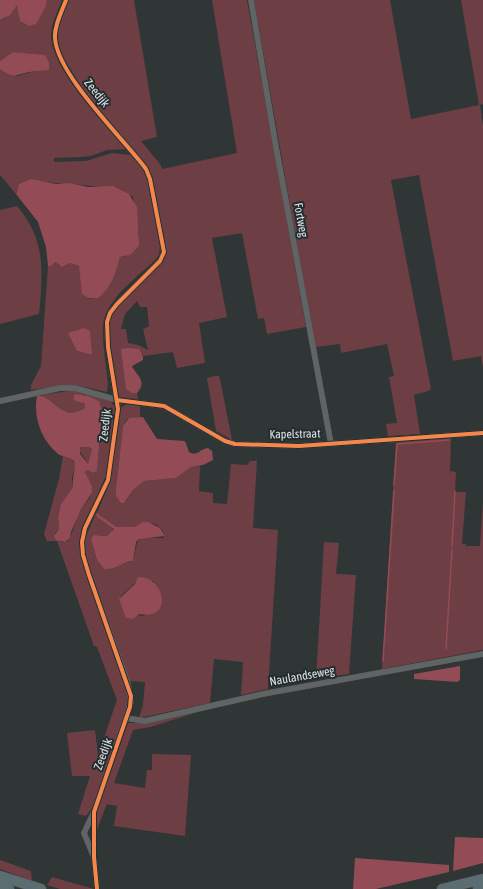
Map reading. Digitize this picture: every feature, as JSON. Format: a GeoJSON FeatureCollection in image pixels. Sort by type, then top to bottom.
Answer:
{"type":"FeatureCollection","features":[{"type":"Feature","properties":{"kind":"highway"},"geometry":{"type":"LineString","coordinates":[[0,876],[41,889]]}},
{"type":"Feature","properties":{"kind":"highway"},"geometry":{"type":"LineString","coordinates":[[442,889],[483,879]]}},
{"type":"Feature","properties":{"kind":"highway"},"geometry":{"type":"LineString","coordinates":[[0,886],[9,889]]}},
{"type":"Feature","properties":{"kind":"highway"},"geometry":{"type":"LineString","coordinates":[[478,889],[483,888]]}},
{"type":"Feature","properties":{"kind":"street","name":"Zeedijk"},"geometry":{"type":"LineString","coordinates":[[66,0],[55,33],[56,44],[60,57],[80,89],[146,169],[150,180],[164,247],[160,261],[117,304],[110,313],[107,322],[108,347],[118,409],[109,476],[86,528],[82,549],[89,575],[129,689],[131,702],[94,812],[84,833],[94,857]]}},
{"type":"Feature","properties":{"kind":"street","name":"Fortweg"},"geometry":{"type":"LineString","coordinates":[[251,0],[276,147],[331,444]]}},
{"type":"Feature","properties":{"kind":"street","name":"Kapelstraat"},"geometry":{"type":"LineString","coordinates":[[0,400],[68,387],[87,390],[117,400],[164,406],[225,441],[235,444],[293,446],[483,433]]}},
{"type":"Feature","properties":{"kind":"street","name":"Naulandseweg"},"geometry":{"type":"LineString","coordinates":[[126,718],[150,720],[263,694],[483,654]]}},
{"type":"Feature","properties":{"kind":"street","name":"Zeedijk"},"geometry":{"type":"LineString","coordinates":[[94,812],[94,857],[97,889]]}},
{"type":"Feature","properties":{"kind":"shaded area"},"geometry":{"type":"Polygon","coordinates":[[[0,0],[47,0],[46,6],[36,24],[29,26],[20,21],[17,5],[10,15],[0,20],[0,0]]]}},
{"type":"Feature","properties":{"kind":"shaded area"},"geometry":{"type":"Polygon","coordinates":[[[47,0],[62,0],[51,31],[53,48],[59,63],[80,95],[126,149],[107,150],[91,156],[54,158],[54,162],[86,161],[112,153],[131,155],[142,168],[148,181],[160,246],[159,255],[156,259],[119,294],[108,310],[104,319],[103,333],[108,385],[107,392],[76,385],[31,390],[31,385],[41,366],[48,266],[57,262],[59,265],[65,266],[70,263],[79,266],[86,297],[90,299],[107,286],[116,272],[120,257],[127,256],[139,235],[133,197],[117,188],[44,182],[17,189],[16,194],[0,175],[0,69],[18,76],[35,71],[41,55],[13,52],[0,61],[0,20],[4,19],[18,4],[20,21],[29,26],[46,6],[47,0]],[[82,329],[71,333],[77,351],[92,355],[82,329]]]}},
{"type":"Feature","properties":{"kind":"shaded area"},"geometry":{"type":"Polygon","coordinates":[[[67,0],[134,0],[157,137],[141,141],[160,164],[162,169],[237,153],[212,0],[247,0],[306,327],[267,334],[264,318],[258,319],[242,233],[212,238],[227,317],[199,323],[205,363],[177,368],[173,352],[143,356],[143,354],[129,348],[132,393],[137,393],[138,399],[118,397],[108,332],[111,313],[162,261],[160,217],[152,175],[82,88],[60,52],[56,34],[67,0]],[[137,301],[125,314],[121,329],[126,329],[128,343],[138,345],[148,350],[143,329],[149,326],[147,307],[140,307],[137,301]]]}},
{"type":"Feature","properties":{"kind":"shaded area"},"geometry":{"type":"Polygon","coordinates":[[[254,0],[390,0],[411,119],[479,105],[461,0],[483,0],[483,104],[480,105],[483,125],[483,368],[481,356],[453,361],[419,175],[391,180],[431,389],[414,395],[420,434],[388,436],[386,424],[397,423],[389,377],[394,376],[387,344],[341,353],[340,344],[315,347],[254,0]]]}},
{"type":"Feature","properties":{"kind":"shaded area"},"geometry":{"type":"Polygon","coordinates":[[[13,52],[45,55],[49,63],[49,70],[15,75],[9,74],[0,69],[0,61],[13,52]]]}},
{"type":"Feature","properties":{"kind":"shaded area"},"geometry":{"type":"Polygon","coordinates":[[[31,179],[56,184],[69,183],[88,187],[113,186],[129,194],[137,207],[139,246],[130,255],[120,257],[117,269],[110,285],[98,298],[88,298],[82,294],[79,266],[70,263],[62,267],[56,262],[51,266],[48,266],[46,247],[38,222],[16,194],[19,184],[31,179]]]}},
{"type":"Feature","properties":{"kind":"shaded area"},"geometry":{"type":"Polygon","coordinates":[[[17,206],[33,231],[38,244],[41,270],[39,314],[0,324],[0,210],[17,206]]]}},
{"type":"Feature","properties":{"kind":"shaded area"},"geometry":{"type":"Polygon","coordinates":[[[84,328],[90,331],[92,355],[77,351],[68,333],[84,328]]]}},
{"type":"Feature","properties":{"kind":"shaded area"},"geometry":{"type":"Polygon","coordinates":[[[121,349],[139,349],[143,356],[143,360],[132,366],[141,382],[140,389],[137,393],[132,393],[126,389],[121,349]]]}},
{"type":"Feature","properties":{"kind":"shaded area"},"geometry":{"type":"Polygon","coordinates":[[[219,376],[220,379],[232,440],[216,431],[207,378],[219,376]]]}},
{"type":"Feature","properties":{"kind":"shaded area"},"geometry":{"type":"Polygon","coordinates":[[[76,390],[110,400],[115,408],[106,475],[81,533],[79,546],[127,692],[128,703],[123,722],[93,807],[86,816],[78,814],[90,776],[72,776],[67,733],[95,730],[98,755],[117,700],[97,647],[94,646],[57,541],[47,541],[44,534],[59,479],[63,456],[72,458],[75,466],[72,478],[73,487],[61,504],[58,517],[59,529],[55,533],[61,542],[68,541],[79,512],[91,494],[92,488],[86,471],[88,470],[94,473],[97,471],[100,436],[99,401],[83,395],[81,403],[85,404],[85,408],[71,413],[60,409],[41,395],[76,390]]]}},
{"type":"Feature","properties":{"kind":"shaded area"},"geometry":{"type":"Polygon","coordinates":[[[74,394],[88,396],[99,401],[102,412],[97,471],[93,473],[88,470],[85,472],[92,486],[92,493],[81,509],[70,538],[65,542],[56,540],[54,536],[59,529],[58,517],[61,504],[73,487],[75,468],[74,461],[70,458],[59,455],[51,448],[43,435],[37,419],[36,404],[37,396],[42,396],[63,410],[69,412],[76,412],[85,408],[85,404],[74,400],[74,394]],[[80,447],[80,454],[88,464],[92,449],[89,447],[80,447]]]}},
{"type":"Feature","properties":{"kind":"shaded area"},"geometry":{"type":"Polygon","coordinates":[[[127,404],[140,404],[140,417],[127,419],[123,426],[117,481],[126,501],[133,490],[144,481],[176,478],[191,467],[200,466],[199,491],[213,493],[213,503],[227,504],[231,464],[247,465],[250,461],[257,461],[253,528],[278,530],[268,689],[241,695],[243,662],[214,659],[210,703],[139,718],[143,705],[145,682],[129,681],[85,554],[84,541],[96,513],[101,520],[113,527],[112,532],[107,536],[98,535],[93,547],[97,560],[104,569],[133,561],[139,539],[147,537],[163,538],[165,535],[155,524],[143,524],[131,528],[118,527],[97,513],[108,487],[111,475],[120,408],[127,404]],[[137,581],[120,597],[137,615],[144,616],[160,594],[153,581],[137,581]]]}},
{"type":"Feature","properties":{"kind":"shaded area"},"geometry":{"type":"Polygon","coordinates":[[[143,417],[157,439],[185,441],[189,452],[194,454],[208,448],[212,451],[213,460],[203,465],[191,467],[176,478],[144,481],[133,490],[124,503],[121,503],[116,496],[116,489],[123,426],[129,418],[143,417]]]}},
{"type":"Feature","properties":{"kind":"shaded area"},"geometry":{"type":"Polygon","coordinates":[[[451,438],[450,471],[456,472],[455,492],[466,492],[462,544],[466,544],[466,546],[480,546],[483,502],[483,650],[382,669],[396,442],[451,438]]]}},
{"type":"Feature","properties":{"kind":"shaded area"},"geometry":{"type":"Polygon","coordinates":[[[81,446],[92,449],[88,464],[79,450],[81,446]]]}},
{"type":"Feature","properties":{"kind":"shaded area"},"geometry":{"type":"Polygon","coordinates":[[[96,513],[117,527],[135,527],[143,522],[148,522],[160,528],[165,536],[139,539],[136,542],[133,561],[104,569],[97,560],[91,539],[94,535],[107,536],[114,529],[97,517],[96,513]]]}},
{"type":"Feature","properties":{"kind":"shaded area"},"geometry":{"type":"Polygon","coordinates":[[[324,542],[339,543],[336,574],[356,575],[349,674],[316,679],[324,542]]]}},
{"type":"Feature","properties":{"kind":"shaded area"},"geometry":{"type":"Polygon","coordinates":[[[138,577],[147,579],[154,583],[162,598],[161,605],[157,611],[150,614],[139,614],[133,619],[126,618],[119,599],[135,584],[138,577]]]}},
{"type":"Feature","properties":{"kind":"shaded area"},"geometry":{"type":"Polygon","coordinates":[[[460,666],[460,679],[458,682],[414,679],[414,674],[460,666]]]}},
{"type":"Feature","properties":{"kind":"shaded area"},"geometry":{"type":"Polygon","coordinates":[[[195,713],[150,727],[133,730],[114,783],[145,788],[147,770],[152,770],[152,754],[191,755],[185,836],[114,826],[117,806],[107,804],[96,832],[97,809],[128,723],[147,723],[195,713]]]}},
{"type":"Feature","properties":{"kind":"shaded area"},"geometry":{"type":"Polygon","coordinates":[[[455,837],[483,838],[483,863],[453,871],[455,837]]]}},
{"type":"Feature","properties":{"kind":"shaded area"},"geometry":{"type":"Polygon","coordinates":[[[355,858],[449,865],[449,872],[376,889],[353,889],[355,858]]]}},
{"type":"Feature","properties":{"kind":"shaded area"},"geometry":{"type":"Polygon","coordinates":[[[0,860],[31,871],[32,881],[0,869],[0,860]]]}},
{"type":"Feature","properties":{"kind":"shaded area"},"geometry":{"type":"Polygon","coordinates":[[[52,877],[94,889],[60,889],[47,885],[52,877]]]}},
{"type":"Feature","properties":{"kind":"waterway"},"geometry":{"type":"LineString","coordinates":[[394,485],[397,444],[449,440]]}},
{"type":"Feature","properties":{"kind":"waterway"},"geometry":{"type":"LineString","coordinates":[[383,661],[394,491]]}},
{"type":"Feature","properties":{"kind":"waterway"},"geometry":{"type":"LineString","coordinates":[[452,547],[455,491]]}},
{"type":"Feature","properties":{"kind":"waterway"},"geometry":{"type":"LineString","coordinates":[[446,649],[452,550]]}},
{"type":"Feature","properties":{"kind":"cycle path"},"geometry":{"type":"LineString","coordinates":[[66,0],[55,33],[59,53],[67,70],[79,88],[146,169],[150,179],[164,252],[160,261],[117,304],[110,313],[107,322],[108,347],[118,409],[108,480],[85,528],[82,542],[83,555],[89,575],[131,696],[130,707],[94,812],[94,857],[97,889]]}},
{"type":"Feature","properties":{"kind":"cycle path"},"geometry":{"type":"LineString","coordinates":[[117,400],[164,406],[225,441],[235,444],[299,446],[483,433]]}}]}
